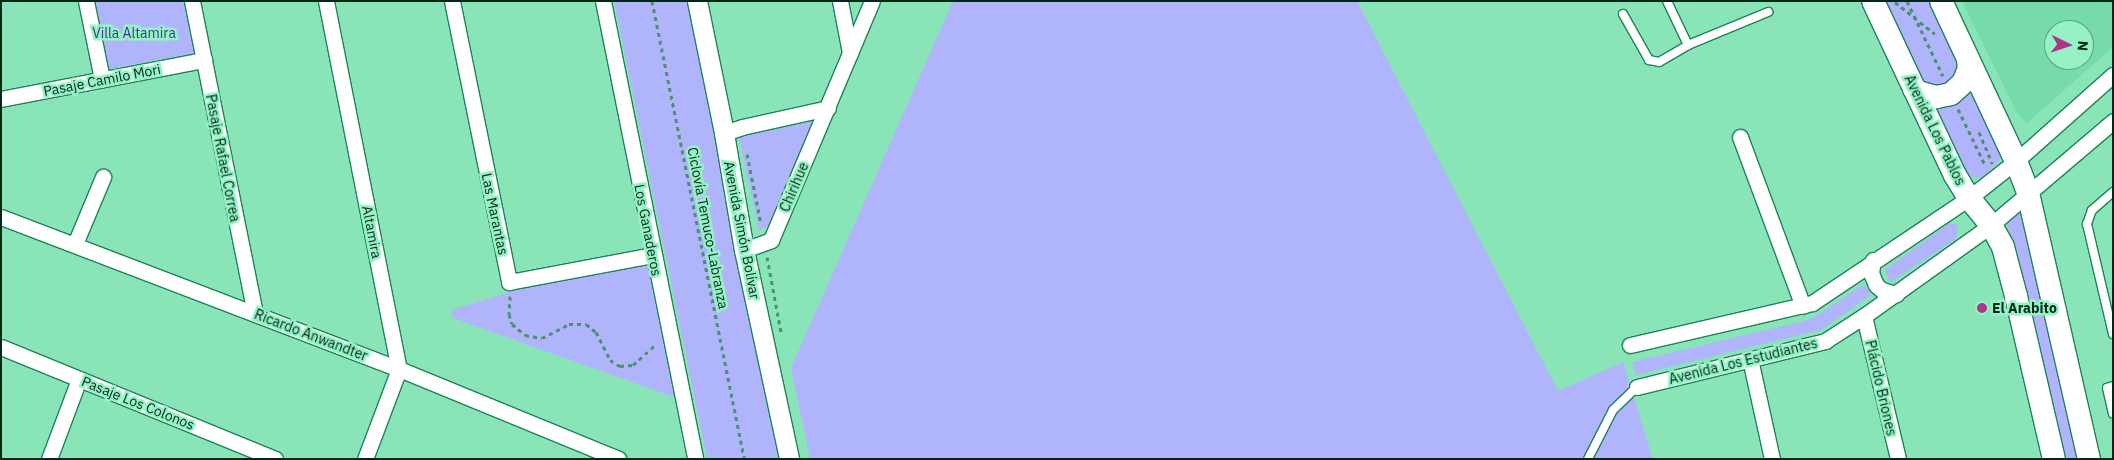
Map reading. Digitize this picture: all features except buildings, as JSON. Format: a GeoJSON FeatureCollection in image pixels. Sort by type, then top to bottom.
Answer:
{"type":"FeatureCollection","features":[{"type":"Feature","properties":{"kind":"main road","name":"Avenida Los Pablos"},"geometry":{"type":"LineString","coordinates":[[1873,1],[1955,175],[1969,198],[1991,225],[2006,255],[2054,459]]}},
{"type":"Feature","properties":{"kind":"main road"},"geometry":{"type":"LineString","coordinates":[[1941,1],[2016,161],[2028,194],[2089,459]]}},
{"type":"Feature","properties":{"kind":"main road"},"geometry":{"type":"LineString","coordinates":[[1914,89],[1936,97],[1951,94],[1963,83],[1969,68],[1968,60]]}},
{"type":"Feature","properties":{"kind":"street"},"geometry":{"type":"LineString","coordinates":[[86,1],[102,79]]}},
{"type":"Feature","properties":{"kind":"street","name":"Pasaje Rafael Correa"},"geometry":{"type":"LineString","coordinates":[[192,1],[255,314]]}},
{"type":"Feature","properties":{"kind":"street","name":"Altamira"},"geometry":{"type":"LineString","coordinates":[[326,1],[399,369]]}},
{"type":"Feature","properties":{"kind":"street","name":"Las Marantas"},"geometry":{"type":"LineString","coordinates":[[452,1],[509,282],[518,280]]}},
{"type":"Feature","properties":{"kind":"street","name":"Los Ganaderos"},"geometry":{"type":"LineString","coordinates":[[603,1],[695,459]]}},
{"type":"Feature","properties":{"kind":"street","name":"Avenida Simón Bolívar"},"geometry":{"type":"LineString","coordinates":[[697,1],[724,133],[744,250],[789,459]]}},
{"type":"Feature","properties":{"kind":"street"},"geometry":{"type":"LineString","coordinates":[[840,1],[850,52]]}},
{"type":"Feature","properties":{"kind":"street","name":"Chirihue"},"geometry":{"type":"LineString","coordinates":[[744,250],[771,240],[872,1]]}},
{"type":"Feature","properties":{"kind":"street","name":"Pasaje Camilo Mori"},"geometry":{"type":"LineString","coordinates":[[1,99],[204,60]]}},
{"type":"Feature","properties":{"kind":"street"},"geometry":{"type":"LineString","coordinates":[[1630,345],[1803,306],[1819,298],[1873,260],[1969,198],[2016,161],[2113,74]]}},
{"type":"Feature","properties":{"kind":"street"},"geometry":{"type":"LineString","coordinates":[[724,133],[742,126],[828,108]]}},
{"type":"Feature","properties":{"kind":"street","name":"Avenida Los Estudiantes"},"geometry":{"type":"LineString","coordinates":[[1637,387],[1825,341],[1896,294],[1991,225],[2113,120]]}},
{"type":"Feature","properties":{"kind":"street"},"geometry":{"type":"LineString","coordinates":[[1740,137],[1803,306]]}},
{"type":"Feature","properties":{"kind":"street"},"geometry":{"type":"LineString","coordinates":[[75,244],[103,177]]}},
{"type":"Feature","properties":{"kind":"street","name":"Ricardo Anwandter"},"geometry":{"type":"LineString","coordinates":[[1,217],[399,369],[618,459]]}},
{"type":"Feature","properties":{"kind":"street"},"geometry":{"type":"LineString","coordinates":[[518,280],[653,255]]}},
{"type":"Feature","properties":{"kind":"street"},"geometry":{"type":"LineString","coordinates":[[1873,260],[1871,273],[1876,285],[1882,290],[1896,294]]}},
{"type":"Feature","properties":{"kind":"street","name":"Plácido Briones"},"geometry":{"type":"LineString","coordinates":[[1864,316],[1898,459]]}},
{"type":"Feature","properties":{"kind":"street","name":"Pasaje Los Colonos"},"geometry":{"type":"LineString","coordinates":[[1,347],[275,459]]}},
{"type":"Feature","properties":{"kind":"street"},"geometry":{"type":"LineString","coordinates":[[1750,359],[1772,459]]}},
{"type":"Feature","properties":{"kind":"street"},"geometry":{"type":"LineString","coordinates":[[365,459],[399,369]]}},
{"type":"Feature","properties":{"kind":"street"},"geometry":{"type":"LineString","coordinates":[[49,459],[79,379]]}},
{"type":"Feature","properties":{"kind":"lane"},"geometry":{"type":"LineString","coordinates":[[1667,1],[1688,45]]}},
{"type":"Feature","properties":{"kind":"lane"},"geometry":{"type":"LineString","coordinates":[[1623,14],[1649,60],[1659,62],[1688,45],[1768,12]]}},
{"type":"Feature","properties":{"kind":"lane"},"geometry":{"type":"LineString","coordinates":[[2113,192],[2092,210],[2087,224],[2113,334]]}},
{"type":"Feature","properties":{"kind":"lane"},"geometry":{"type":"LineString","coordinates":[[2113,386],[2107,388],[2113,413]]}},
{"type":"Feature","properties":{"kind":"lane"},"geometry":{"type":"LineString","coordinates":[[1588,459],[1613,410],[1637,387]]}},
{"type":"Feature","properties":{"kind":"path","name":"Ciclovía Temuco-Labranza"},"geometry":{"type":"LineString","coordinates":[[652,1],[744,459]]}},
{"type":"Feature","properties":{"kind":"path"},"geometry":{"type":"LineString","coordinates":[[518,280],[511,292],[509,314],[512,324],[525,335],[542,338],[569,324],[586,324],[596,332],[610,360],[620,366],[627,366],[637,362],[669,334]]}},
{"type":"Feature","properties":{"kind":"shaded area"},"geometry":{"type":"Polygon","coordinates":[[[1962,1],[2113,1],[2113,47],[2094,64],[2094,20],[2044,20],[2044,70],[2087,70],[2027,123],[2018,115],[1962,1]]]}},
{"type":"Feature","properties":{"kind":"green space","name":"Villa Altamira"},"geometry":{"type":"Polygon","coordinates":[[[95,1],[183,1],[194,53],[109,69],[95,1]]]}},
{"type":"Feature","properties":{"kind":"green space"},"geometry":{"type":"Polygon","coordinates":[[[614,1],[687,1],[782,459],[707,459],[614,1]]]}},
{"type":"Feature","properties":{"kind":"green space"},"geometry":{"type":"Polygon","coordinates":[[[953,1],[1357,1],[1558,391],[1623,362],[1653,459],[810,459],[791,368],[953,1]]]}},
{"type":"Feature","properties":{"kind":"green space"},"geometry":{"type":"Polygon","coordinates":[[[1882,1],[1934,1],[2001,153],[2000,159],[1984,176],[1976,178],[1967,174],[1882,1]]]}},
{"type":"Feature","properties":{"kind":"green space"},"geometry":{"type":"Polygon","coordinates":[[[815,121],[769,226],[759,230],[739,137],[815,121]]]}},
{"type":"Feature","properties":{"kind":"green space"},"geometry":{"type":"Polygon","coordinates":[[[2015,211],[2022,215],[2081,459],[2065,459],[2007,222],[2007,217],[2015,211]]]}},
{"type":"Feature","properties":{"kind":"green space"},"geometry":{"type":"Polygon","coordinates":[[[1950,223],[1957,225],[1957,236],[1954,240],[1891,282],[1884,270],[1950,223]]]}},
{"type":"Feature","properties":{"kind":"green space"},"geometry":{"type":"Polygon","coordinates":[[[653,255],[682,400],[453,318],[451,310],[510,292],[509,282],[653,255]]]}},
{"type":"Feature","properties":{"kind":"green space"},"geometry":{"type":"Polygon","coordinates":[[[1864,284],[1871,295],[1821,330],[1636,375],[1632,362],[1804,321],[1819,314],[1864,284]]]}},
{"type":"Feature","properties":{"kind":"place","name":"El Arabito"},"geometry":{"type":"Point","coordinates":[1982,308]}}]}
